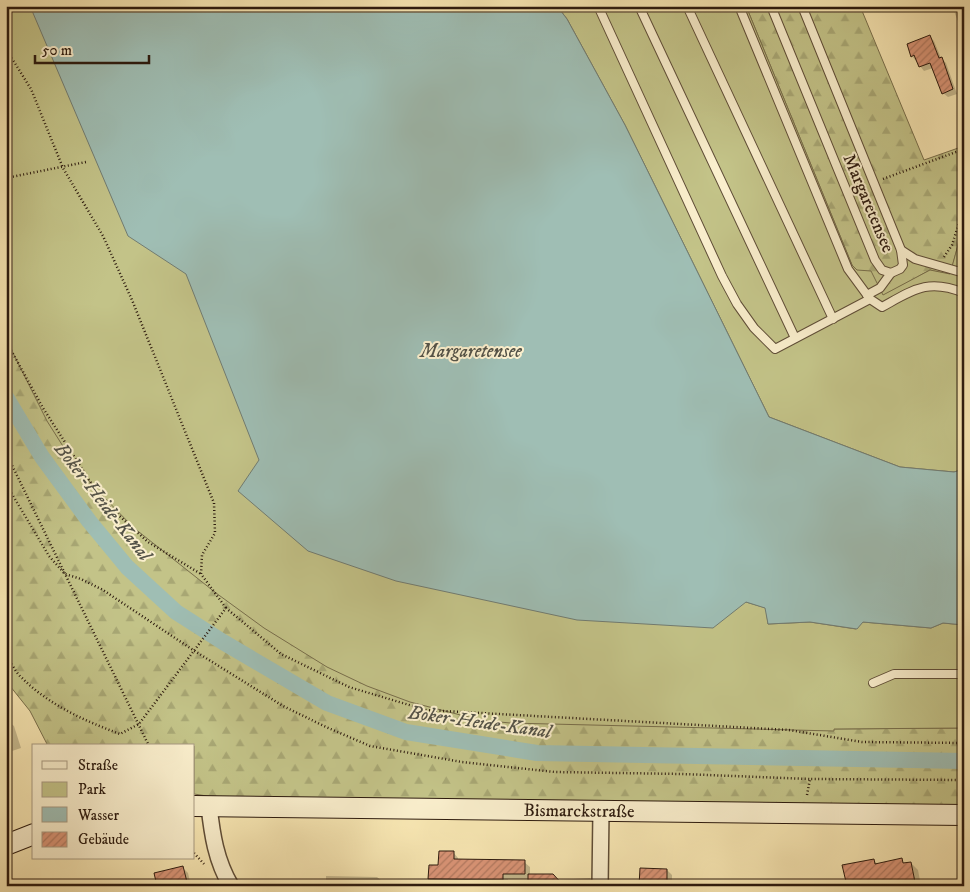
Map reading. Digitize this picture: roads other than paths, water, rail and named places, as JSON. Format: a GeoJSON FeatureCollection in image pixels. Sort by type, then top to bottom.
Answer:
{"type":"FeatureCollection","features":[{"type":"Feature","properties":{"kind":"main road","name":"Bismarckstraße"},"geometry":{"type":"LineString","coordinates":[[201,806],[964,815]]}},
{"type":"Feature","properties":{"kind":"main road"},"geometry":{"type":"LineString","coordinates":[[6,846],[32,835]]}},
{"type":"Feature","properties":{"kind":"street"},"geometry":{"type":"LineString","coordinates":[[201,806],[226,878],[231,886]]}},
{"type":"Feature","properties":{"kind":"street"},"geometry":{"type":"LineString","coordinates":[[600,886],[601,811]]}},
{"type":"Feature","properties":{"kind":"lane"},"geometry":{"type":"LineString","coordinates":[[598,6],[722,276],[737,304],[754,328],[775,349],[868,297],[880,288],[890,273]]}},
{"type":"Feature","properties":{"kind":"lane"},"geometry":{"type":"LineString","coordinates":[[639,6],[795,338]]}},
{"type":"Feature","properties":{"kind":"lane"},"geometry":{"type":"LineString","coordinates":[[687,6],[832,318]]}},
{"type":"Feature","properties":{"kind":"lane"},"geometry":{"type":"LineString","coordinates":[[740,6],[848,269],[868,297],[882,307],[925,286],[938,286],[964,293]]}},
{"type":"Feature","properties":{"kind":"lane","name":"Margaretensee"},"geometry":{"type":"LineString","coordinates":[[770,6],[875,260],[882,270],[890,273],[900,269],[903,264],[901,250],[802,6]]}},
{"type":"Feature","properties":{"kind":"lane"},"geometry":{"type":"LineString","coordinates":[[901,250],[916,259],[964,274]]}},
{"type":"Feature","properties":{"kind":"lane"},"geometry":{"type":"LineString","coordinates":[[873,683],[894,674],[964,674]]}},
{"type":"Feature","properties":{"kind":"water","name":"Margaretensee"},"geometry":{"type":"Polygon","coordinates":[[[30,6],[557,6],[567,19],[625,125],[769,417],[900,467],[954,472],[964,469],[964,625],[943,623],[931,628],[863,622],[857,629],[810,622],[768,624],[765,608],[746,602],[713,628],[577,620],[396,581],[308,551],[238,491],[259,460],[186,274],[128,236],[30,6]]]}},
{"type":"Feature","properties":{"kind":"waterway","name":"Boker-Heide-Kanal"},"geometry":{"type":"LineString","coordinates":[[6,397],[42,457],[89,521],[127,567],[176,612],[327,703],[406,732],[537,753],[964,761]]}}]}
